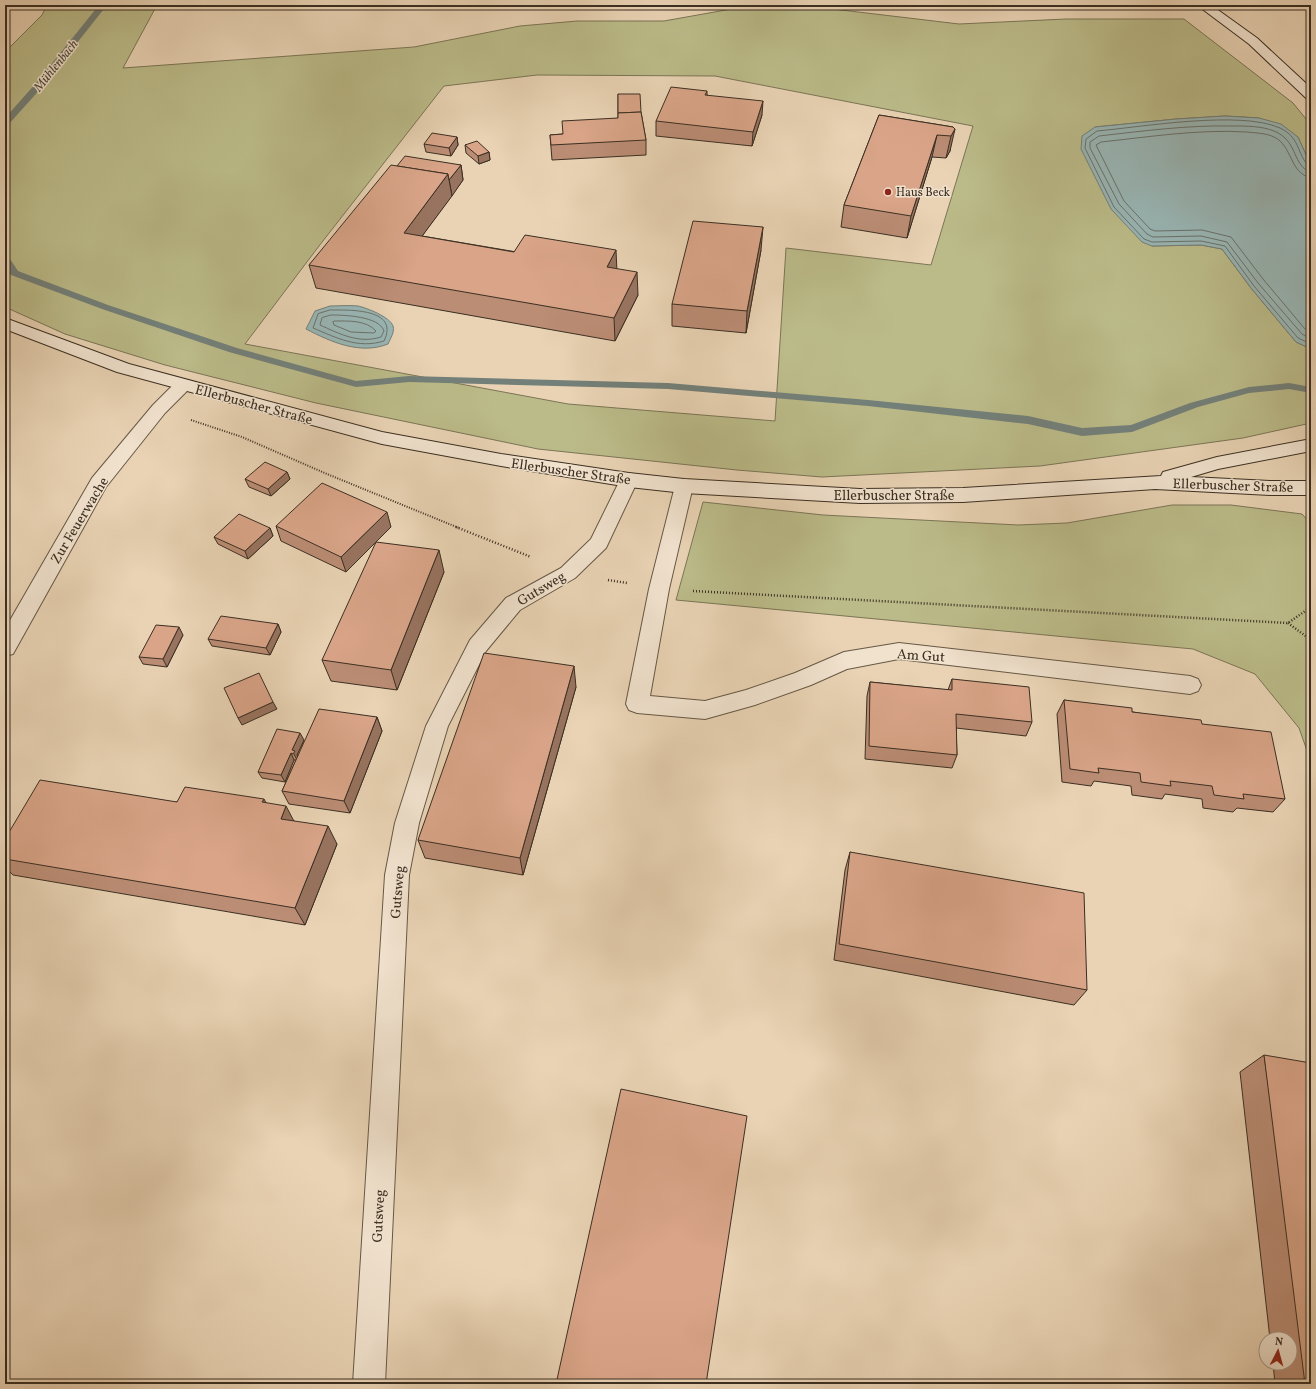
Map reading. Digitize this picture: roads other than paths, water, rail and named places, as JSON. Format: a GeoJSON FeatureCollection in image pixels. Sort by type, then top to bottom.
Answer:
{"type":"FeatureCollection","features":[{"type":"Feature","properties":{"kind":"street"},"geometry":{"type":"LineString","coordinates":[[1203,5],[1253,41],[1311,95]]}},
{"type":"Feature","properties":{"kind":"street","name":"Ellerbuscher Straße"},"geometry":{"type":"LineString","coordinates":[[5,323],[123,368],[382,438],[501,460],[630,480],[684,486],[860,496],[956,495],[1155,482],[1270,488],[1311,488]]}},
{"type":"Feature","properties":{"kind":"street","name":"Zur Feuerwache"},"geometry":{"type":"LineString","coordinates":[[5,648],[99,483],[159,409],[183,385]]}},
{"type":"Feature","properties":{"kind":"street","name":"Ellerbuscher Straße"},"geometry":{"type":"LineString","coordinates":[[1155,482],[1217,463],[1311,445]]}},
{"type":"Feature","properties":{"kind":"street","name":"Gutsweg"},"geometry":{"type":"LineString","coordinates":[[369,1384],[397,875],[407,823],[437,726],[478,646],[513,604],[568,572],[599,543],[630,480]]}},
{"type":"Feature","properties":{"kind":"street","name":"Am Gut"},"geometry":{"type":"LineString","coordinates":[[684,486],[660,589],[637,704],[705,710],[747,699],[789,684],[844,660],[899,651],[1190,685]]}},
{"type":"Feature","properties":{"kind":"water"},"geometry":{"type":"Polygon","coordinates":[[[1225,116],[1259,118],[1281,124],[1298,137],[1311,166],[1311,349],[1296,342],[1251,288],[1222,249],[1201,245],[1152,246],[1142,242],[1111,209],[1081,149],[1082,136],[1095,127],[1225,116]]]}},
{"type":"Feature","properties":{"kind":"water"},"geometry":{"type":"Polygon","coordinates":[[[330,306],[358,306],[388,319],[393,326],[393,333],[388,344],[377,347],[356,348],[346,346],[306,329],[315,311],[330,306]]]}},
{"type":"Feature","properties":{"kind":"waterway","name":"Mühlenbach"},"geometry":{"type":"LineString","coordinates":[[5,123],[40,84],[103,5]]}},
{"type":"Feature","properties":{"kind":"waterway"},"geometry":{"type":"LineString","coordinates":[[5,258],[14,273],[105,307],[233,350],[356,384],[409,379],[668,386],[868,403],[1028,420],[1082,432],[1132,428],[1194,405],[1249,390],[1289,386],[1311,390]]}},
{"type":"Feature","properties":{"kind":"place","name":"Haus Beck"},"geometry":{"type":"Point","coordinates":[888,192]}}]}
